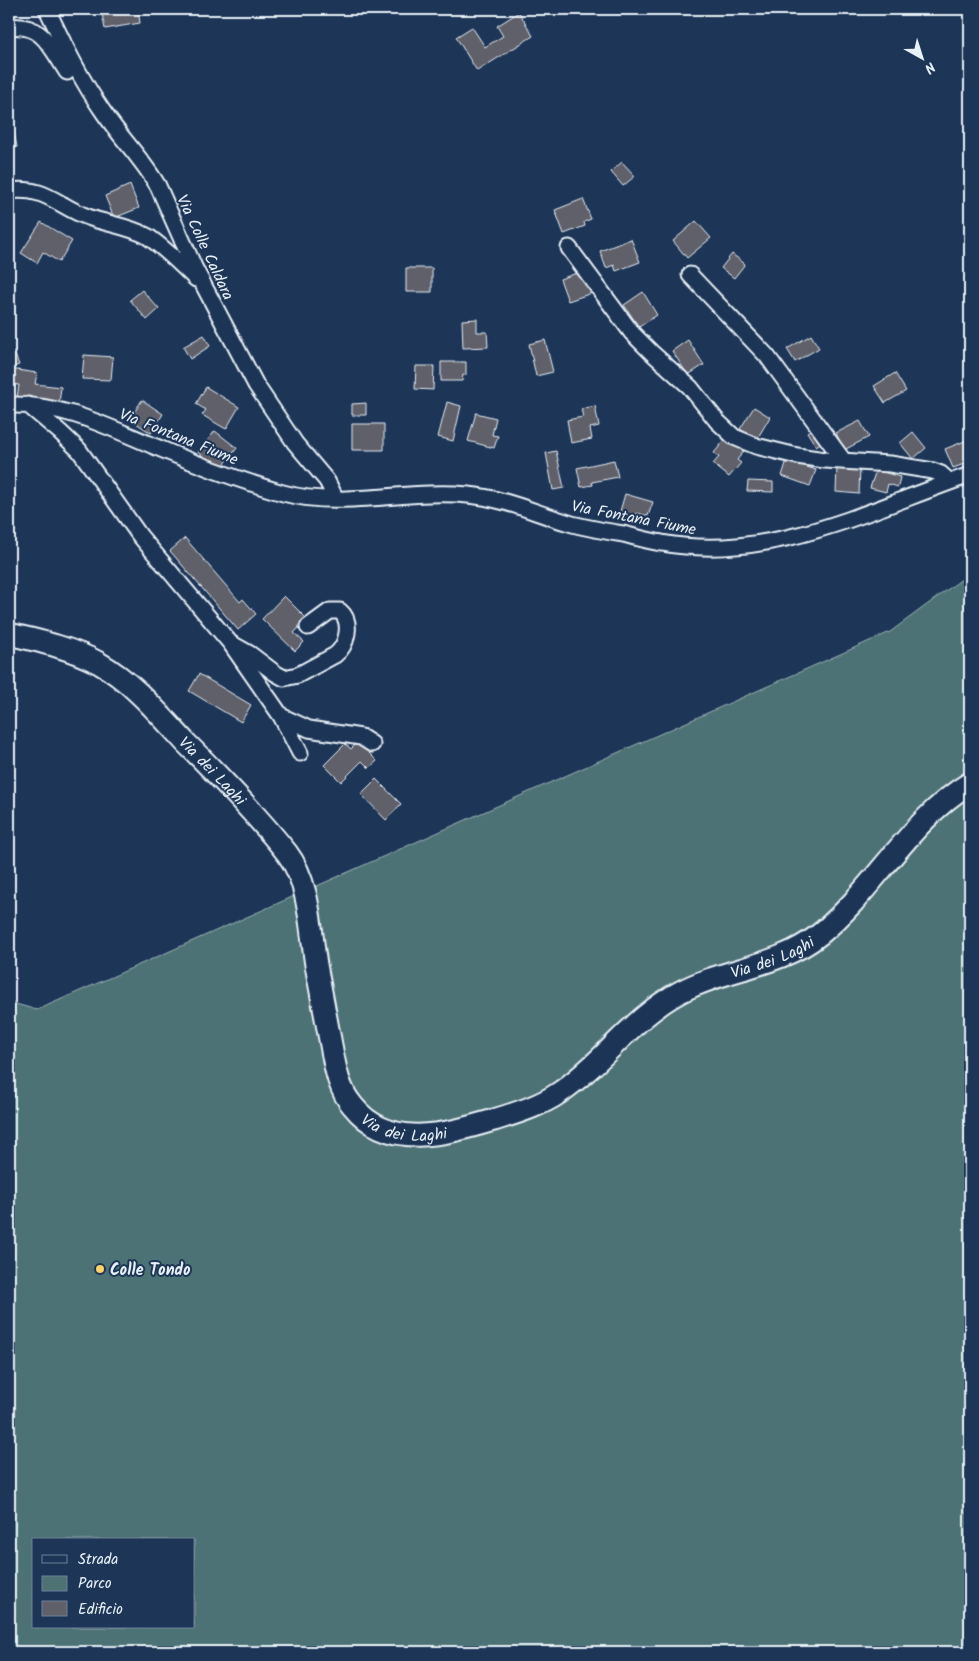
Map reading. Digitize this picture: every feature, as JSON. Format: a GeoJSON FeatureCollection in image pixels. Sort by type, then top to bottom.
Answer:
{"type":"FeatureCollection","features":[{"type":"Feature","properties":{"kind":"main road","name":"Via dei Laghi"},"geometry":{"type":"LineString","coordinates":[[9,634],[74,652],[97,662],[122,678],[142,696],[205,762],[287,853],[296,868],[304,889],[316,967],[340,1084],[351,1105],[360,1114],[379,1128],[397,1134],[425,1136],[451,1132],[504,1117],[542,1103],[571,1084],[644,1017],[674,996],[692,987],[780,958],[803,947],[834,922],[931,814],[956,792],[970,783]]}},
{"type":"Feature","properties":{"kind":"street","name":"Via Colle Caldara"},"geometry":{"type":"LineString","coordinates":[[47,9],[70,58],[94,97],[108,119],[153,178],[203,285],[267,404],[295,443],[340,499]]}},
{"type":"Feature","properties":{"kind":"street"},"geometry":{"type":"LineString","coordinates":[[9,26],[26,26],[39,33],[53,49],[72,78],[94,97]]}},
{"type":"Feature","properties":{"kind":"street"},"geometry":{"type":"LineString","coordinates":[[9,191],[40,192],[86,217],[140,233],[164,249],[203,285]]}},
{"type":"Feature","properties":{"kind":"street"},"geometry":{"type":"LineString","coordinates":[[569,248],[632,333],[690,387],[713,417],[729,433],[744,442],[761,448],[807,457],[890,464],[937,472],[950,482]]}},
{"type":"Feature","properties":{"kind":"street"},"geometry":{"type":"LineString","coordinates":[[690,275],[767,356],[843,460]]}},
{"type":"Feature","properties":{"kind":"street","name":"Via Fontana Fiume"},"geometry":{"type":"LineString","coordinates":[[9,405],[52,408],[72,413],[201,465],[280,492],[305,498],[340,499],[438,494],[483,496],[519,505],[584,527],[666,544],[712,548],[810,533],[837,525],[970,475]]}},
{"type":"Feature","properties":{"kind":"street"},"geometry":{"type":"LineString","coordinates":[[28,405],[79,450],[148,546],[231,644],[282,716],[300,753]]}},
{"type":"Feature","properties":{"kind":"street"},"geometry":{"type":"LineString","coordinates":[[231,644],[250,654],[280,676],[289,678],[335,655],[344,644],[347,635],[345,616],[340,611],[330,612],[308,627]]}},
{"type":"Feature","properties":{"kind":"street"},"geometry":{"type":"LineString","coordinates":[[282,716],[309,729],[361,737],[372,744]]}},
{"type":"Feature","properties":{"kind":"green space"},"geometry":{"type":"Polygon","coordinates":[[[970,573],[970,1652],[9,1652],[9,1002],[37,1010],[890,632],[970,573]]]}},
{"type":"Feature","properties":{"kind":"building"},"geometry":{"type":"Polygon","coordinates":[[[101,9],[138,9],[140,23],[105,29],[101,9]]]}},
{"type":"Feature","properties":{"kind":"building"},"geometry":{"type":"Polygon","coordinates":[[[519,12],[533,36],[477,71],[456,37],[472,27],[485,47],[503,36],[497,26],[519,12]]]}},
{"type":"Feature","properties":{"kind":"building"},"geometry":{"type":"Polygon","coordinates":[[[13,126],[17,147],[9,149],[9,127],[13,126]]]}},
{"type":"Feature","properties":{"kind":"building"},"geometry":{"type":"Polygon","coordinates":[[[622,162],[635,176],[623,186],[611,172],[622,162]]]}},
{"type":"Feature","properties":{"kind":"building"},"geometry":{"type":"Polygon","coordinates":[[[130,185],[139,208],[114,218],[105,196],[130,185]]]}},
{"type":"Feature","properties":{"kind":"building"},"geometry":{"type":"Polygon","coordinates":[[[583,199],[591,219],[584,222],[585,226],[564,234],[555,210],[583,199]]]}},
{"type":"Feature","properties":{"kind":"building"},"geometry":{"type":"Polygon","coordinates":[[[696,221],[711,238],[687,258],[673,241],[696,221]]]}},
{"type":"Feature","properties":{"kind":"building"},"geometry":{"type":"Polygon","coordinates":[[[41,222],[72,241],[59,262],[43,252],[37,263],[21,253],[41,222]]]}},
{"type":"Feature","properties":{"kind":"building"},"geometry":{"type":"Polygon","coordinates":[[[631,239],[640,262],[616,271],[614,265],[606,268],[600,251],[631,239]]]}},
{"type":"Feature","properties":{"kind":"building"},"geometry":{"type":"Polygon","coordinates":[[[732,254],[745,264],[734,278],[721,268],[732,254]]]}},
{"type":"Feature","properties":{"kind":"building"},"geometry":{"type":"Polygon","coordinates":[[[406,268],[432,268],[432,292],[406,292],[406,268]]]}},
{"type":"Feature","properties":{"kind":"building"},"geometry":{"type":"Polygon","coordinates":[[[580,272],[584,281],[587,280],[592,293],[568,301],[560,279],[580,272]]]}},
{"type":"Feature","properties":{"kind":"building"},"geometry":{"type":"Polygon","coordinates":[[[142,290],[159,309],[147,320],[130,300],[142,290]]]}},
{"type":"Feature","properties":{"kind":"building"},"geometry":{"type":"Polygon","coordinates":[[[643,292],[657,315],[639,327],[624,305],[643,292]]]}},
{"type":"Feature","properties":{"kind":"building"},"geometry":{"type":"Polygon","coordinates":[[[477,319],[477,332],[487,332],[488,347],[463,348],[462,320],[477,319]]]}},
{"type":"Feature","properties":{"kind":"building"},"geometry":{"type":"Polygon","coordinates":[[[204,335],[210,346],[190,359],[183,347],[204,335]]]}},
{"type":"Feature","properties":{"kind":"building"},"geometry":{"type":"Polygon","coordinates":[[[811,335],[819,348],[795,362],[787,349],[811,335]]]}},
{"type":"Feature","properties":{"kind":"building"},"geometry":{"type":"Polygon","coordinates":[[[545,340],[553,372],[536,376],[529,344],[545,340]]]}},
{"type":"Feature","properties":{"kind":"building"},"geometry":{"type":"Polygon","coordinates":[[[688,340],[704,365],[688,375],[672,351],[688,340]]]}},
{"type":"Feature","properties":{"kind":"building"},"geometry":{"type":"Polygon","coordinates":[[[14,352],[19,365],[9,368],[9,354],[14,352]]]}},
{"type":"Feature","properties":{"kind":"building"},"geometry":{"type":"Polygon","coordinates":[[[84,355],[113,357],[111,380],[82,379],[84,355]]]}},
{"type":"Feature","properties":{"kind":"building"},"geometry":{"type":"Polygon","coordinates":[[[441,362],[466,362],[466,375],[463,375],[462,381],[441,381],[441,362]]]}},
{"type":"Feature","properties":{"kind":"building"},"geometry":{"type":"Polygon","coordinates":[[[416,366],[434,366],[433,390],[415,389],[416,366]]]}},
{"type":"Feature","properties":{"kind":"building"},"geometry":{"type":"Polygon","coordinates":[[[10,369],[37,373],[35,384],[61,387],[59,404],[17,398],[19,385],[9,384],[10,369]]]}},
{"type":"Feature","properties":{"kind":"building"},"geometry":{"type":"Polygon","coordinates":[[[895,373],[906,391],[885,403],[874,386],[895,373]]]}},
{"type":"Feature","properties":{"kind":"building"},"geometry":{"type":"Polygon","coordinates":[[[206,387],[239,407],[226,429],[202,415],[206,410],[196,404],[206,387]]]}},
{"type":"Feature","properties":{"kind":"building"},"geometry":{"type":"Polygon","coordinates":[[[142,400],[163,414],[151,433],[130,419],[142,400]]]}},
{"type":"Feature","properties":{"kind":"building"},"geometry":{"type":"Polygon","coordinates":[[[447,402],[461,406],[453,441],[438,437],[447,402]]]}},
{"type":"Feature","properties":{"kind":"building"},"geometry":{"type":"Polygon","coordinates":[[[366,403],[366,415],[352,415],[352,404],[366,403]]]}},
{"type":"Feature","properties":{"kind":"building"},"geometry":{"type":"Polygon","coordinates":[[[595,406],[599,426],[590,428],[592,439],[571,443],[567,420],[583,417],[581,409],[595,406]]]}},
{"type":"Feature","properties":{"kind":"building"},"geometry":{"type":"Polygon","coordinates":[[[754,407],[770,417],[757,439],[740,429],[754,407]]]}},
{"type":"Feature","properties":{"kind":"building"},"geometry":{"type":"Polygon","coordinates":[[[476,413],[496,418],[492,435],[498,436],[494,448],[468,441],[476,413]]]}},
{"type":"Feature","properties":{"kind":"building"},"geometry":{"type":"Polygon","coordinates":[[[860,421],[869,437],[844,450],[836,433],[860,421]]]}},
{"type":"Feature","properties":{"kind":"building"},"geometry":{"type":"Polygon","coordinates":[[[352,424],[384,424],[384,450],[352,450],[352,424]]]}},
{"type":"Feature","properties":{"kind":"building"},"geometry":{"type":"Polygon","coordinates":[[[816,426],[825,440],[816,446],[807,432],[816,426]]]}},
{"type":"Feature","properties":{"kind":"building"},"geometry":{"type":"Polygon","coordinates":[[[215,431],[237,448],[220,470],[198,452],[215,431]]]}},
{"type":"Feature","properties":{"kind":"building"},"geometry":{"type":"Polygon","coordinates":[[[913,432],[926,448],[913,459],[900,443],[913,432]]]}},
{"type":"Feature","properties":{"kind":"building"},"geometry":{"type":"Polygon","coordinates":[[[727,437],[744,451],[737,460],[741,463],[729,477],[713,464],[719,457],[714,453],[727,437]]]}},
{"type":"Feature","properties":{"kind":"building"},"geometry":{"type":"Polygon","coordinates":[[[970,439],[970,462],[953,468],[945,449],[970,439]]]}},
{"type":"Feature","properties":{"kind":"building"},"geometry":{"type":"Polygon","coordinates":[[[556,451],[564,488],[553,490],[546,453],[556,451]]]}},
{"type":"Feature","properties":{"kind":"building"},"geometry":{"type":"Polygon","coordinates":[[[614,460],[618,477],[592,482],[593,485],[581,487],[577,468],[614,460]]]}},
{"type":"Feature","properties":{"kind":"building"},"geometry":{"type":"Polygon","coordinates":[[[787,460],[816,470],[810,486],[782,476],[787,460]]]}},
{"type":"Feature","properties":{"kind":"building"},"geometry":{"type":"Polygon","coordinates":[[[837,466],[860,468],[859,494],[836,492],[837,466]]]}},
{"type":"Feature","properties":{"kind":"building"},"geometry":{"type":"Polygon","coordinates":[[[876,470],[900,477],[898,487],[888,484],[886,492],[870,488],[876,470]]]}},
{"type":"Feature","properties":{"kind":"building"},"geometry":{"type":"Polygon","coordinates":[[[748,481],[773,482],[773,492],[747,491],[748,481]]]}},
{"type":"Feature","properties":{"kind":"building"},"geometry":{"type":"Polygon","coordinates":[[[625,494],[653,502],[648,516],[637,513],[635,523],[618,518],[625,494]]]}},
{"type":"Feature","properties":{"kind":"building"},"geometry":{"type":"Polygon","coordinates":[[[185,538],[240,602],[243,599],[256,614],[238,630],[170,551],[185,538]]]}},
{"type":"Feature","properties":{"kind":"building"},"geometry":{"type":"Polygon","coordinates":[[[284,596],[307,619],[294,633],[304,642],[295,651],[262,619],[284,596]]]}},
{"type":"Feature","properties":{"kind":"building"},"geometry":{"type":"Polygon","coordinates":[[[199,674],[251,705],[241,722],[189,691],[199,674]]]}},
{"type":"Feature","properties":{"kind":"building"},"geometry":{"type":"Polygon","coordinates":[[[358,742],[377,761],[369,768],[362,761],[341,782],[324,765],[345,744],[351,749],[358,742]]]}},
{"type":"Feature","properties":{"kind":"building"},"geometry":{"type":"Polygon","coordinates":[[[376,779],[401,804],[386,820],[361,794],[376,779]]]}},
{"type":"Feature","properties":{"kind":"place","name":"Colle Tondo"},"geometry":{"type":"Point","coordinates":[100,1269]}}]}
